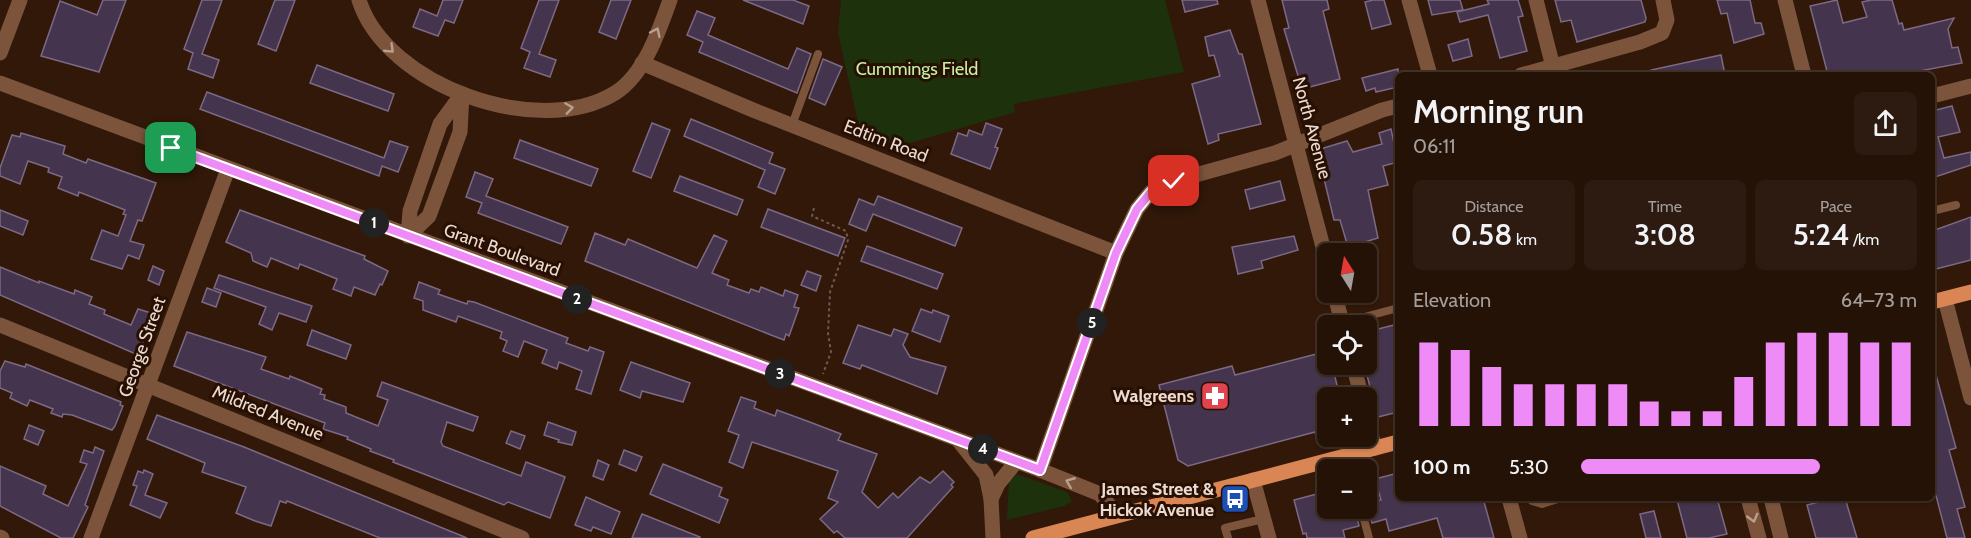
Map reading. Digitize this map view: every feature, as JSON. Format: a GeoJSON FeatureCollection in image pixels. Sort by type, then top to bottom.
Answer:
{"type":"FeatureCollection","features":[{"type":"Feature","properties":{"kind":"main road"},"geometry":{"type":"LineString","coordinates":[[1936,299],[1971,292]]}},
{"type":"Feature","properties":{"kind":"main road"},"geometry":{"type":"LineString","coordinates":[[1356,459],[1375,448],[1395,443]]}},
{"type":"Feature","properties":{"kind":"main road"},"geometry":{"type":"LineString","coordinates":[[1033,538],[1253,480],[1317,469]]}},
{"type":"Feature","properties":{"kind":"street"},"geometry":{"type":"LineString","coordinates":[[0,53],[20,0]]}},
{"type":"Feature","properties":{"kind":"street"},"geometry":{"type":"LineString","coordinates":[[359,0],[362,11],[383,43],[427,78],[462,94],[521,108],[560,109],[582,106],[617,92],[630,81],[642,63],[670,0]]}},
{"type":"Feature","properties":{"kind":"street","name":"North Avenue"},"geometry":{"type":"LineString","coordinates":[[1257,0],[1322,243]]}},
{"type":"Feature","properties":{"kind":"street"},"geometry":{"type":"LineString","coordinates":[[1409,0],[1429,72]]}},
{"type":"Feature","properties":{"kind":"street"},"geometry":{"type":"LineString","coordinates":[[1536,0],[1553,67]]}},
{"type":"Feature","properties":{"kind":"street"},"geometry":{"type":"LineString","coordinates":[[1534,72],[1640,42],[1662,33],[1667,20],[1663,0]]}},
{"type":"Feature","properties":{"kind":"street"},"geometry":{"type":"LineString","coordinates":[[1785,0],[1803,72]]}},
{"type":"Feature","properties":{"kind":"street","name":"Edtim Road"},"geometry":{"type":"LineString","coordinates":[[642,63],[1116,253]]}},
{"type":"Feature","properties":{"kind":"street","name":"Grant Boulevard"},"geometry":{"type":"LineString","coordinates":[[0,83],[1040,470],[1100,494],[1117,515]]}},
{"type":"Feature","properties":{"kind":"street"},"geometry":{"type":"LineString","coordinates":[[1935,95],[1971,86]]}},
{"type":"Feature","properties":{"kind":"street"},"geometry":{"type":"LineString","coordinates":[[408,236],[429,216],[460,132],[462,94]]}},
{"type":"Feature","properties":{"kind":"street"},"geometry":{"type":"LineString","coordinates":[[408,236],[410,211],[440,124],[462,94]]}},
{"type":"Feature","properties":{"kind":"street"},"geometry":{"type":"LineString","coordinates":[[1040,470],[1116,253],[1137,209],[1151,192],[1174,181],[1275,153],[1296,143],[1395,107]]}},
{"type":"Feature","properties":{"kind":"street","name":"George Street"},"geometry":{"type":"LineString","coordinates":[[91,538],[228,169]]}},
{"type":"Feature","properties":{"kind":"street"},"geometry":{"type":"LineString","coordinates":[[1936,299],[1971,398]]}},
{"type":"Feature","properties":{"kind":"street","name":"Mildred Avenue"},"geometry":{"type":"LineString","coordinates":[[0,325],[522,538]]}},
{"type":"Feature","properties":{"kind":"street"},"geometry":{"type":"LineString","coordinates":[[959,441],[986,475],[991,499],[993,538]]}},
{"type":"Feature","properties":{"kind":"street"},"geometry":{"type":"LineString","coordinates":[[991,499],[998,484],[1016,462]]}},
{"type":"Feature","properties":{"kind":"street"},"geometry":{"type":"LineString","coordinates":[[1253,480],[1269,538]]}},
{"type":"Feature","properties":{"kind":"street"},"geometry":{"type":"LineString","coordinates":[[1749,501],[1758,538]]}},
{"type":"Feature","properties":{"kind":"street"},"geometry":{"type":"LineString","coordinates":[[1772,501],[1781,538]]}},
{"type":"Feature","properties":{"kind":"street"},"geometry":{"type":"LineString","coordinates":[[1510,502],[1520,538]]}},
{"type":"Feature","properties":{"kind":"lane"},"geometry":{"type":"LineString","coordinates":[[792,125],[818,54]]}},
{"type":"Feature","properties":{"kind":"lane"},"geometry":{"type":"LineString","coordinates":[[1935,210],[1956,205]]}},
{"type":"Feature","properties":{"kind":"lane"},"geometry":{"type":"LineString","coordinates":[[1374,315],[1395,309]]}},
{"type":"Feature","properties":{"kind":"lane"},"geometry":{"type":"LineString","coordinates":[[1534,501],[1542,504],[1550,501]]}},
{"type":"Feature","properties":{"kind":"lane"},"geometry":{"type":"LineString","coordinates":[[1228,538],[1225,528],[1263,519]]}},
{"type":"Feature","properties":{"kind":"lane"},"geometry":{"type":"LineString","coordinates":[[1364,519],[1370,538]]}},
{"type":"Feature","properties":{"kind":"path"},"geometry":{"type":"LineString","coordinates":[[814,208],[812,216],[846,231],[848,240],[830,292],[828,333],[831,352],[818,388]]}},
{"type":"Feature","properties":{"kind":"green space","name":"Cummings Field"},"geometry":{"type":"Polygon","coordinates":[[[841,0],[1165,0],[1184,72],[1014,104],[1015,112],[897,147],[860,131],[838,33],[841,0]]]}},
{"type":"Feature","properties":{"kind":"green space"},"geometry":{"type":"Polygon","coordinates":[[[1017,474],[1067,492],[1072,501],[1064,506],[1007,520],[1009,482],[1017,474]]]}},
{"type":"Feature","properties":{"kind":"building"},"geometry":{"type":"Polygon","coordinates":[[[103,0],[126,0],[99,72],[41,56],[60,1],[97,15],[103,0]]]}},
{"type":"Feature","properties":{"kind":"building"},"geometry":{"type":"Polygon","coordinates":[[[202,0],[222,0],[202,54],[219,60],[213,78],[188,69],[193,53],[184,49],[202,0]]]}},
{"type":"Feature","properties":{"kind":"building"},"geometry":{"type":"Polygon","coordinates":[[[275,0],[295,0],[276,51],[258,44],[275,0]]]}},
{"type":"Feature","properties":{"kind":"building"},"geometry":{"type":"Polygon","coordinates":[[[443,0],[463,0],[454,23],[445,20],[438,36],[413,27],[420,9],[437,16],[443,0]]]}},
{"type":"Feature","properties":{"kind":"building"},"geometry":{"type":"Polygon","coordinates":[[[539,0],[559,0],[539,54],[556,60],[550,77],[524,68],[530,52],[521,48],[539,0]]]}},
{"type":"Feature","properties":{"kind":"building"},"geometry":{"type":"Polygon","coordinates":[[[611,0],[631,0],[616,39],[599,32],[611,0]]]}},
{"type":"Feature","properties":{"kind":"building"},"geometry":{"type":"Polygon","coordinates":[[[743,0],[793,0],[809,6],[803,24],[743,0]]]}},
{"type":"Feature","properties":{"kind":"building"},"geometry":{"type":"Polygon","coordinates":[[[1182,0],[1217,0],[1218,4],[1185,12],[1182,0]]]}},
{"type":"Feature","properties":{"kind":"building"},"geometry":{"type":"Polygon","coordinates":[[[1282,0],[1327,0],[1329,9],[1323,11],[1340,79],[1302,89],[1284,29],[1289,28],[1282,0]]]}},
{"type":"Feature","properties":{"kind":"building"},"geometry":{"type":"Polygon","coordinates":[[[1384,0],[1391,24],[1372,29],[1365,2],[1384,0]]]}},
{"type":"Feature","properties":{"kind":"building"},"geometry":{"type":"Polygon","coordinates":[[[1428,0],[1460,0],[1463,10],[1432,15],[1428,0]]]}},
{"type":"Feature","properties":{"kind":"building"},"geometry":{"type":"Polygon","coordinates":[[[1487,0],[1518,0],[1523,16],[1518,17],[1527,51],[1500,58],[1488,15],[1460,22],[1457,12],[1489,4],[1487,0]]]}},
{"type":"Feature","properties":{"kind":"building"},"geometry":{"type":"Polygon","coordinates":[[[1555,0],[1641,0],[1646,18],[1645,22],[1577,42],[1571,20],[1561,22],[1555,0]]]}},
{"type":"Feature","properties":{"kind":"building"},"geometry":{"type":"Polygon","coordinates":[[[1717,0],[1750,0],[1755,23],[1761,23],[1764,34],[1734,43],[1727,13],[1721,14],[1717,0]]]}},
{"type":"Feature","properties":{"kind":"building"},"geometry":{"type":"Polygon","coordinates":[[[1837,0],[1843,23],[1867,17],[1862,2],[1892,0],[1899,24],[1902,23],[1904,30],[1954,18],[1948,29],[1952,48],[1958,47],[1962,63],[1915,72],[1827,72],[1810,6],[1837,0]]]}},
{"type":"Feature","properties":{"kind":"building"},"geometry":{"type":"Polygon","coordinates":[[[697,11],[715,18],[708,35],[788,69],[797,48],[811,54],[797,93],[699,52],[703,42],[687,35],[697,11]]]}},
{"type":"Feature","properties":{"kind":"building"},"geometry":{"type":"Polygon","coordinates":[[[1230,30],[1239,54],[1242,54],[1261,124],[1218,134],[1219,140],[1208,144],[1192,84],[1220,76],[1214,55],[1209,56],[1205,37],[1230,30]]]}},
{"type":"Feature","properties":{"kind":"building"},"geometry":{"type":"Polygon","coordinates":[[[1468,39],[1472,56],[1453,61],[1448,45],[1468,39]]]}},
{"type":"Feature","properties":{"kind":"building"},"geometry":{"type":"Polygon","coordinates":[[[1721,55],[1724,72],[1651,72],[1651,70],[1721,55]]]}},
{"type":"Feature","properties":{"kind":"building"},"geometry":{"type":"Polygon","coordinates":[[[823,59],[842,67],[825,105],[809,98],[823,59]]]}},
{"type":"Feature","properties":{"kind":"building"},"geometry":{"type":"Polygon","coordinates":[[[317,65],[394,94],[388,111],[310,83],[317,65]]]}},
{"type":"Feature","properties":{"kind":"building"},"geometry":{"type":"Polygon","coordinates":[[[1398,69],[1398,72],[1395,72],[1395,88],[1376,92],[1375,88],[1366,91],[1362,78],[1398,69]]]}},
{"type":"Feature","properties":{"kind":"building"},"geometry":{"type":"Polygon","coordinates":[[[207,92],[384,158],[390,141],[408,147],[398,172],[382,166],[379,176],[200,109],[207,92]]]}},
{"type":"Feature","properties":{"kind":"building"},"geometry":{"type":"Polygon","coordinates":[[[1952,106],[1960,132],[1938,137],[1944,158],[1971,152],[1971,165],[1935,177],[1935,110],[1952,106]]]}},
{"type":"Feature","properties":{"kind":"building"},"geometry":{"type":"Polygon","coordinates":[[[691,119],[773,153],[769,163],[785,169],[775,194],[758,187],[765,170],[684,136],[691,119]]]}},
{"type":"Feature","properties":{"kind":"building"},"geometry":{"type":"Polygon","coordinates":[[[652,123],[670,130],[651,178],[633,171],[652,123]]]}},
{"type":"Feature","properties":{"kind":"building"},"geometry":{"type":"Polygon","coordinates":[[[986,123],[1002,129],[990,169],[951,154],[958,133],[967,136],[969,130],[982,135],[986,123]]]}},
{"type":"Feature","properties":{"kind":"building"},"geometry":{"type":"Polygon","coordinates":[[[1391,129],[1395,163],[1383,166],[1388,185],[1368,190],[1378,238],[1361,243],[1347,243],[1340,220],[1334,220],[1317,150],[1347,141],[1353,152],[1382,144],[1379,133],[1391,129]]]}},
{"type":"Feature","properties":{"kind":"building"},"geometry":{"type":"Polygon","coordinates":[[[21,133],[65,146],[63,154],[86,163],[88,159],[156,183],[142,221],[138,220],[130,241],[144,245],[139,259],[128,255],[122,269],[91,259],[102,230],[118,236],[126,215],[123,214],[125,210],[79,192],[78,196],[58,188],[62,177],[48,172],[49,168],[28,161],[20,184],[0,176],[0,168],[12,135],[20,137],[21,133]]]}},
{"type":"Feature","properties":{"kind":"building"},"geometry":{"type":"Polygon","coordinates":[[[520,140],[598,169],[591,186],[514,158],[520,140]]]}},
{"type":"Feature","properties":{"kind":"building"},"geometry":{"type":"Polygon","coordinates":[[[475,172],[493,179],[486,196],[568,227],[561,244],[478,213],[482,203],[466,197],[475,172]]]}},
{"type":"Feature","properties":{"kind":"building"},"geometry":{"type":"Polygon","coordinates":[[[680,176],[743,200],[737,215],[674,191],[680,176]]]}},
{"type":"Feature","properties":{"kind":"building"},"geometry":{"type":"Polygon","coordinates":[[[1280,181],[1285,200],[1250,209],[1245,190],[1280,181]]]}},
{"type":"Feature","properties":{"kind":"building"},"geometry":{"type":"Polygon","coordinates":[[[878,196],[962,228],[955,246],[873,214],[866,231],[849,224],[859,199],[874,205],[878,196]]]}},
{"type":"Feature","properties":{"kind":"building"},"geometry":{"type":"Polygon","coordinates":[[[768,209],[845,238],[838,256],[761,227],[768,209]]]}},
{"type":"Feature","properties":{"kind":"building"},"geometry":{"type":"Polygon","coordinates":[[[0,210],[28,221],[23,235],[0,226],[0,210]]]}},
{"type":"Feature","properties":{"kind":"building"},"geometry":{"type":"Polygon","coordinates":[[[240,210],[365,256],[364,259],[388,271],[382,285],[380,284],[375,295],[354,287],[351,296],[333,289],[337,279],[300,264],[298,269],[271,258],[267,267],[253,261],[251,253],[226,242],[240,210]]]}},
{"type":"Feature","properties":{"kind":"building"},"geometry":{"type":"Polygon","coordinates":[[[1971,217],[1971,260],[1935,269],[1935,230],[1971,217]]]}},
{"type":"Feature","properties":{"kind":"building"},"geometry":{"type":"Polygon","coordinates":[[[595,233],[625,245],[628,239],[697,268],[714,235],[727,241],[712,273],[729,280],[727,285],[749,293],[751,289],[759,292],[761,287],[783,296],[785,290],[798,295],[794,307],[799,308],[789,336],[786,334],[784,340],[585,261],[595,233]]]}},
{"type":"Feature","properties":{"kind":"building"},"geometry":{"type":"Polygon","coordinates":[[[1294,236],[1298,250],[1261,261],[1263,268],[1238,274],[1232,247],[1294,236]]]}},
{"type":"Feature","properties":{"kind":"building"},"geometry":{"type":"Polygon","coordinates":[[[867,246],[943,274],[937,289],[861,261],[867,246]]]}},
{"type":"Feature","properties":{"kind":"building"},"geometry":{"type":"Polygon","coordinates":[[[153,266],[164,271],[159,285],[148,280],[153,266]]]}},
{"type":"Feature","properties":{"kind":"building"},"geometry":{"type":"Polygon","coordinates":[[[0,267],[39,283],[39,281],[74,294],[75,290],[92,297],[89,304],[105,310],[104,314],[131,325],[138,309],[151,313],[149,318],[152,319],[138,355],[0,295],[0,267]]]}},
{"type":"Feature","properties":{"kind":"building"},"geometry":{"type":"Polygon","coordinates":[[[807,271],[821,276],[816,291],[801,285],[807,271]]]}},
{"type":"Feature","properties":{"kind":"building"},"geometry":{"type":"Polygon","coordinates":[[[219,275],[312,306],[306,322],[279,313],[272,330],[259,324],[266,307],[214,288],[219,275]]]}},
{"type":"Feature","properties":{"kind":"building"},"geometry":{"type":"Polygon","coordinates":[[[419,282],[440,290],[438,294],[467,304],[468,301],[474,302],[568,338],[566,343],[588,351],[590,347],[604,352],[591,394],[576,389],[582,371],[559,362],[557,369],[542,363],[547,350],[524,341],[518,357],[503,351],[507,341],[500,338],[502,332],[458,316],[456,322],[423,310],[423,301],[414,298],[419,282]]]}},
{"type":"Feature","properties":{"kind":"building"},"geometry":{"type":"Polygon","coordinates":[[[207,288],[221,293],[216,307],[202,302],[207,288]]]}},
{"type":"Feature","properties":{"kind":"building"},"geometry":{"type":"Polygon","coordinates":[[[921,309],[932,313],[933,310],[949,316],[940,342],[912,331],[921,309]]]}},
{"type":"Feature","properties":{"kind":"building"},"geometry":{"type":"Polygon","coordinates":[[[858,325],[891,336],[894,329],[908,334],[903,345],[910,357],[946,367],[937,394],[862,365],[860,369],[843,363],[858,325]]]}},
{"type":"Feature","properties":{"kind":"building"},"geometry":{"type":"Polygon","coordinates":[[[1395,325],[1395,413],[1378,417],[1377,387],[1370,387],[1367,375],[1377,375],[1377,329],[1395,325]]]}},
{"type":"Feature","properties":{"kind":"building"},"geometry":{"type":"Polygon","coordinates":[[[312,330],[351,345],[346,359],[307,345],[312,330]]]}},
{"type":"Feature","properties":{"kind":"building"},"geometry":{"type":"Polygon","coordinates":[[[187,332],[266,357],[261,369],[289,379],[290,376],[322,389],[320,394],[325,395],[324,399],[346,407],[346,413],[378,426],[388,400],[377,396],[382,382],[478,417],[473,431],[447,422],[441,442],[443,446],[521,476],[526,462],[565,477],[550,518],[508,502],[504,505],[393,462],[394,460],[347,439],[348,437],[323,429],[325,423],[174,366],[187,332]]]}},
{"type":"Feature","properties":{"kind":"building"},"geometry":{"type":"Polygon","coordinates":[[[1317,354],[1317,375],[1335,375],[1337,387],[1317,387],[1317,436],[1315,432],[1188,466],[1178,460],[1159,385],[1232,366],[1235,375],[1317,354]]]}},
{"type":"Feature","properties":{"kind":"building"},"geometry":{"type":"Polygon","coordinates":[[[5,361],[25,367],[26,364],[121,402],[120,405],[123,406],[115,426],[112,430],[72,415],[63,414],[62,417],[51,413],[53,409],[30,400],[27,406],[10,398],[12,393],[0,388],[0,371],[5,361]]]}},
{"type":"Feature","properties":{"kind":"building"},"geometry":{"type":"Polygon","coordinates":[[[631,362],[690,383],[683,402],[642,391],[640,398],[620,390],[631,362]]]}},
{"type":"Feature","properties":{"kind":"building"},"geometry":{"type":"Polygon","coordinates":[[[1935,375],[1956,448],[1949,450],[1965,507],[1957,509],[1965,538],[1947,538],[1935,492],[1935,375]]]}},
{"type":"Feature","properties":{"kind":"building"},"geometry":{"type":"Polygon","coordinates":[[[741,397],[756,402],[754,408],[775,416],[777,410],[807,421],[841,434],[838,440],[877,454],[862,492],[878,508],[893,493],[898,498],[920,477],[930,483],[943,471],[954,482],[951,485],[953,487],[907,538],[845,538],[837,531],[834,533],[820,519],[838,502],[828,498],[838,471],[752,442],[743,468],[729,462],[739,435],[728,431],[741,397]]]}},
{"type":"Feature","properties":{"kind":"building"},"geometry":{"type":"Polygon","coordinates":[[[157,415],[244,447],[467,538],[380,538],[287,501],[286,503],[280,501],[271,526],[255,521],[236,513],[246,487],[202,472],[205,463],[147,439],[157,415]]]}},
{"type":"Feature","properties":{"kind":"building"},"geometry":{"type":"Polygon","coordinates":[[[548,422],[576,432],[572,445],[558,442],[559,440],[544,435],[548,422]]]}},
{"type":"Feature","properties":{"kind":"building"},"geometry":{"type":"Polygon","coordinates":[[[29,425],[44,431],[38,445],[24,439],[29,425]]]}},
{"type":"Feature","properties":{"kind":"building"},"geometry":{"type":"Polygon","coordinates":[[[511,431],[525,436],[520,449],[506,443],[511,431]]]}},
{"type":"Feature","properties":{"kind":"building"},"geometry":{"type":"Polygon","coordinates":[[[95,447],[104,451],[85,505],[88,507],[73,538],[61,538],[0,506],[0,466],[46,486],[43,494],[68,506],[87,464],[80,462],[84,450],[93,453],[95,447]]]}},
{"type":"Feature","properties":{"kind":"building"},"geometry":{"type":"Polygon","coordinates":[[[624,450],[642,457],[636,471],[619,464],[624,450]]]}},
{"type":"Feature","properties":{"kind":"building"},"geometry":{"type":"Polygon","coordinates":[[[598,460],[609,465],[603,480],[593,476],[598,460]]]}},
{"type":"Feature","properties":{"kind":"building"},"geometry":{"type":"Polygon","coordinates":[[[663,464],[722,488],[719,496],[728,500],[719,523],[650,494],[663,464]]]}},
{"type":"Feature","properties":{"kind":"building"},"geometry":{"type":"Polygon","coordinates":[[[144,470],[153,474],[145,495],[167,503],[160,518],[130,505],[137,486],[133,485],[138,471],[143,473],[144,470]]]}},
{"type":"Feature","properties":{"kind":"building"},"geometry":{"type":"Polygon","coordinates":[[[1395,474],[1395,501],[1484,501],[1494,538],[1443,538],[1437,518],[1389,531],[1386,519],[1372,523],[1371,519],[1377,519],[1377,501],[1381,500],[1377,478],[1395,474]]]}},
{"type":"Feature","properties":{"kind":"building"},"geometry":{"type":"Polygon","coordinates":[[[1317,494],[1317,519],[1357,519],[1359,526],[1343,530],[1345,538],[1307,538],[1306,533],[1303,534],[1294,500],[1317,494]]]}},
{"type":"Feature","properties":{"kind":"building"},"geometry":{"type":"Polygon","coordinates":[[[586,497],[620,512],[611,534],[593,527],[591,531],[575,525],[586,497]]]}},
{"type":"Feature","properties":{"kind":"building"},"geometry":{"type":"Polygon","coordinates":[[[1677,501],[1718,501],[1727,534],[1709,538],[1687,538],[1677,501]]]}},
{"type":"Feature","properties":{"kind":"building"},"geometry":{"type":"Polygon","coordinates":[[[1822,501],[1846,501],[1857,538],[1816,538],[1807,505],[1822,501]]]}},
{"type":"Feature","properties":{"kind":"building"},"geometry":{"type":"Polygon","coordinates":[[[1654,511],[1661,538],[1646,538],[1640,514],[1654,511]]]}},
{"type":"Feature","properties":{"kind":"building"},"geometry":{"type":"Polygon","coordinates":[[[642,514],[700,537],[700,538],[632,538],[642,514]]]}},
{"type":"Feature","properties":{"kind":"place","name":"Walgreens"},"geometry":{"type":"Point","coordinates":[1215,396]}},
{"type":"Feature","properties":{"kind":"place","name":"James Street & Hickok Avenue"},"geometry":{"type":"Point","coordinates":[1235,499]}},
{"type":"Feature","properties":{"kind":"route"},"geometry":{"type":"LineString","coordinates":[[171,148],[1040,470],[1116,253],[1137,209],[1151,192],[1174,181]]}}]}
